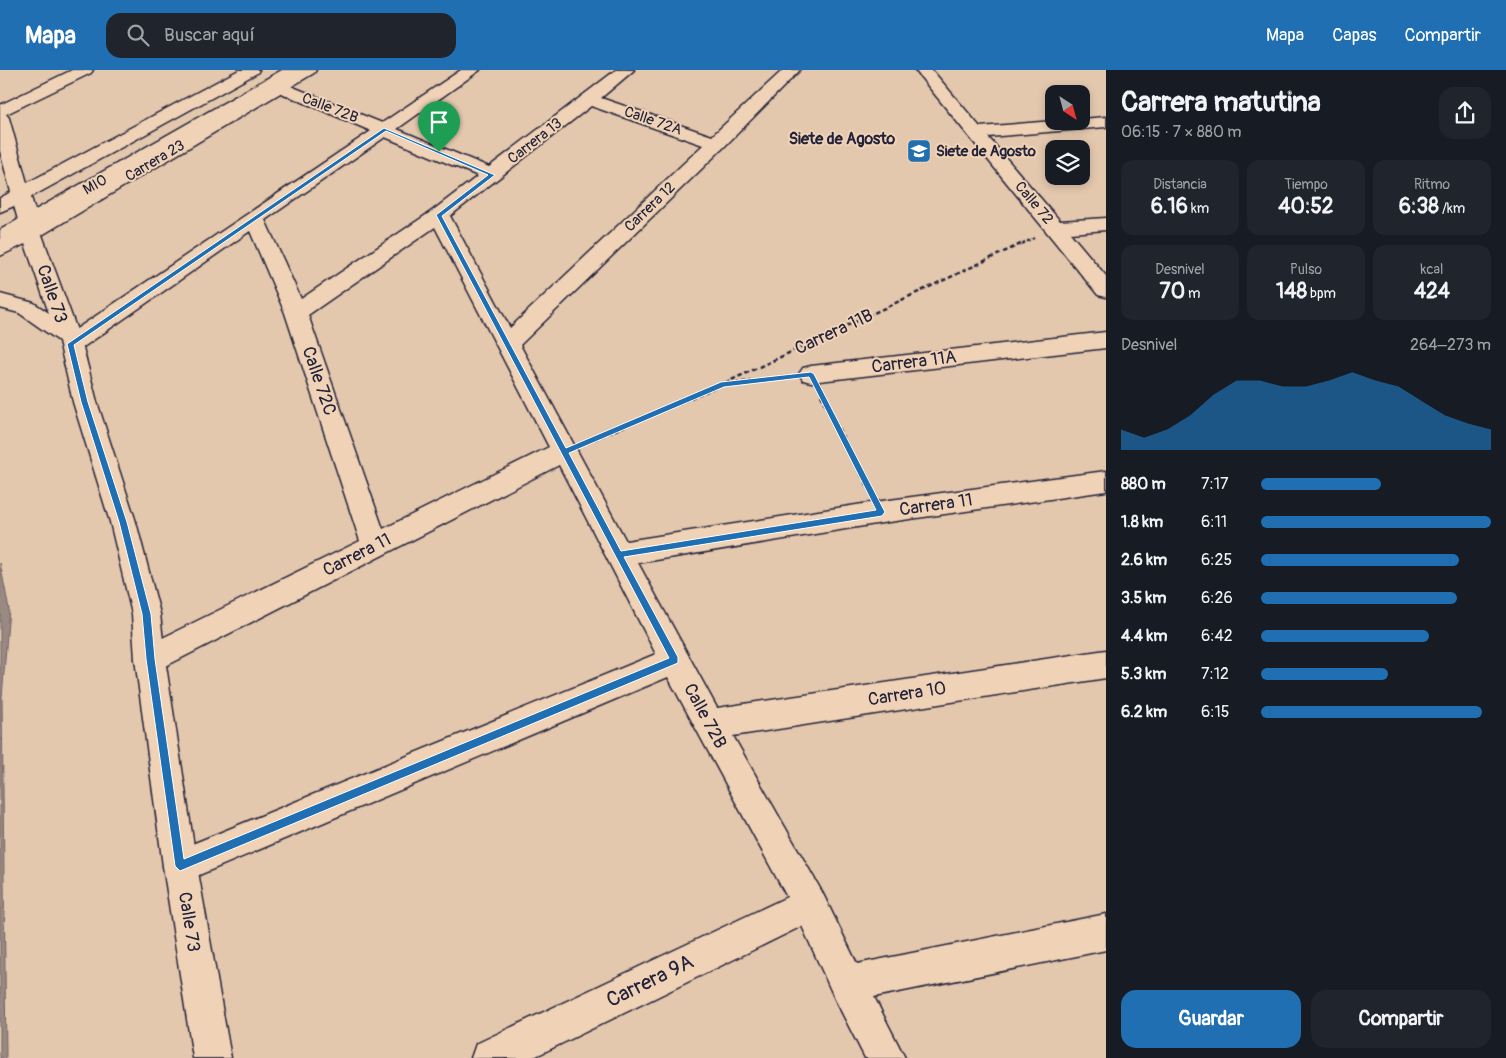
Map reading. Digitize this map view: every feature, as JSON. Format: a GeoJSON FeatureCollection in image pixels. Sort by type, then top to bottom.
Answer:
{"type":"FeatureCollection","features":[{"type":"Feature","properties":{"kind":"street"},"geometry":{"type":"LineString","coordinates":[[0,112],[85,70]]}},
{"type":"Feature","properties":{"kind":"street","name":"Carrera 23"},"geometry":{"type":"LineString","coordinates":[[12,222],[251,70]]}},
{"type":"Feature","properties":{"kind":"street","name":"MIO"},"geometry":{"type":"LineString","coordinates":[[12,222],[294,70]]}},
{"type":"Feature","properties":{"kind":"street","name":"Carrera 23"},"geometry":{"type":"LineString","coordinates":[[12,222],[274,78],[308,70]]}},
{"type":"Feature","properties":{"kind":"street"},"geometry":{"type":"LineString","coordinates":[[0,301],[26,308],[63,335],[255,219],[472,70]]}},
{"type":"Feature","properties":{"kind":"street","name":"Carrera 13"},"geometry":{"type":"LineString","coordinates":[[296,314],[439,215],[626,70]]}},
{"type":"Feature","properties":{"kind":"street","name":"Carrera 12"},"geometry":{"type":"LineString","coordinates":[[507,344],[792,70]]}},
{"type":"Feature","properties":{"kind":"street","name":"Calle 72"},"geometry":{"type":"LineString","coordinates":[[923,70],[1106,290]]}},
{"type":"Feature","properties":{"kind":"street","name":"Calle 72B"},"geometry":{"type":"LineString","coordinates":[[274,78],[492,175]]}},
{"type":"Feature","properties":{"kind":"street","name":"Calle 72A"},"geometry":{"type":"LineString","coordinates":[[588,99],[717,144]]}},
{"type":"Feature","properties":{"kind":"street","name":"Calle 73"},"geometry":{"type":"LineString","coordinates":[[0,118],[12,222],[63,335],[126,531],[146,614],[150,659],[180,866],[212,1058]]}},
{"type":"Feature","properties":{"kind":"street"},"geometry":{"type":"LineString","coordinates":[[976,133],[1106,122]]}},
{"type":"Feature","properties":{"kind":"street","name":"Calle 72B"},"geometry":{"type":"LineString","coordinates":[[439,215],[709,724],[810,904],[847,984],[886,1058]]}},
{"type":"Feature","properties":{"kind":"street","name":"Calle 72C"},"geometry":{"type":"LineString","coordinates":[[255,219],[296,314],[375,546]]}},
{"type":"Feature","properties":{"kind":"street"},"geometry":{"type":"LineString","coordinates":[[1055,228],[1106,224]]}},
{"type":"Feature","properties":{"kind":"street","name":"Carrera 11A"},"geometry":{"type":"LineString","coordinates":[[811,374],[1106,340]]}},
{"type":"Feature","properties":{"kind":"street","name":"Carrera 11"},"geometry":{"type":"LineString","coordinates":[[150,659],[564,452]]}},
{"type":"Feature","properties":{"kind":"street","name":"Carrera 11"},"geometry":{"type":"LineString","coordinates":[[619,554],[882,512],[1106,481]]}},
{"type":"Feature","properties":{"kind":"street"},"geometry":{"type":"LineString","coordinates":[[180,866],[675,660]]}},
{"type":"Feature","properties":{"kind":"street","name":"Carrera 10"},"geometry":{"type":"LineString","coordinates":[[709,724],[1106,664]]}},
{"type":"Feature","properties":{"kind":"street","name":"Carrera 9A"},"geometry":{"type":"LineString","coordinates":[[490,1058],[810,904]]}},
{"type":"Feature","properties":{"kind":"street"},"geometry":{"type":"LineString","coordinates":[[847,984],[1106,932]]}},
{"type":"Feature","properties":{"kind":"path","name":"Carrera 11B"},"geometry":{"type":"LineString","coordinates":[[564,452],[723,384],[1055,228]]}},
{"type":"Feature","properties":{"kind":"path"},"geometry":{"type":"LineString","coordinates":[[723,384],[811,374],[882,512]]}},
{"type":"Feature","properties":{"kind":"shaded area"},"geometry":{"type":"Polygon","coordinates":[[[0,563],[9,609],[2,698],[6,1058],[0,1058],[0,563]]]}},
{"type":"Feature","properties":{"kind":"place","name":"Siete de Agosto"},"geometry":{"type":"Point","coordinates":[919,151]}},
{"type":"Feature","properties":{"kind":"district","name":"Siete de Agosto"},"geometry":{"type":"Point","coordinates":[842,139]}},
{"type":"Feature","properties":{"kind":"route"},"geometry":{"type":"LineString","coordinates":[[439,152],[386,129],[71,344],[85,402],[123,522],[146,614],[150,659],[180,866],[675,660],[564,452],[723,384],[811,374],[882,512],[619,554],[564,452],[439,215],[492,175],[439,152]]}}]}
